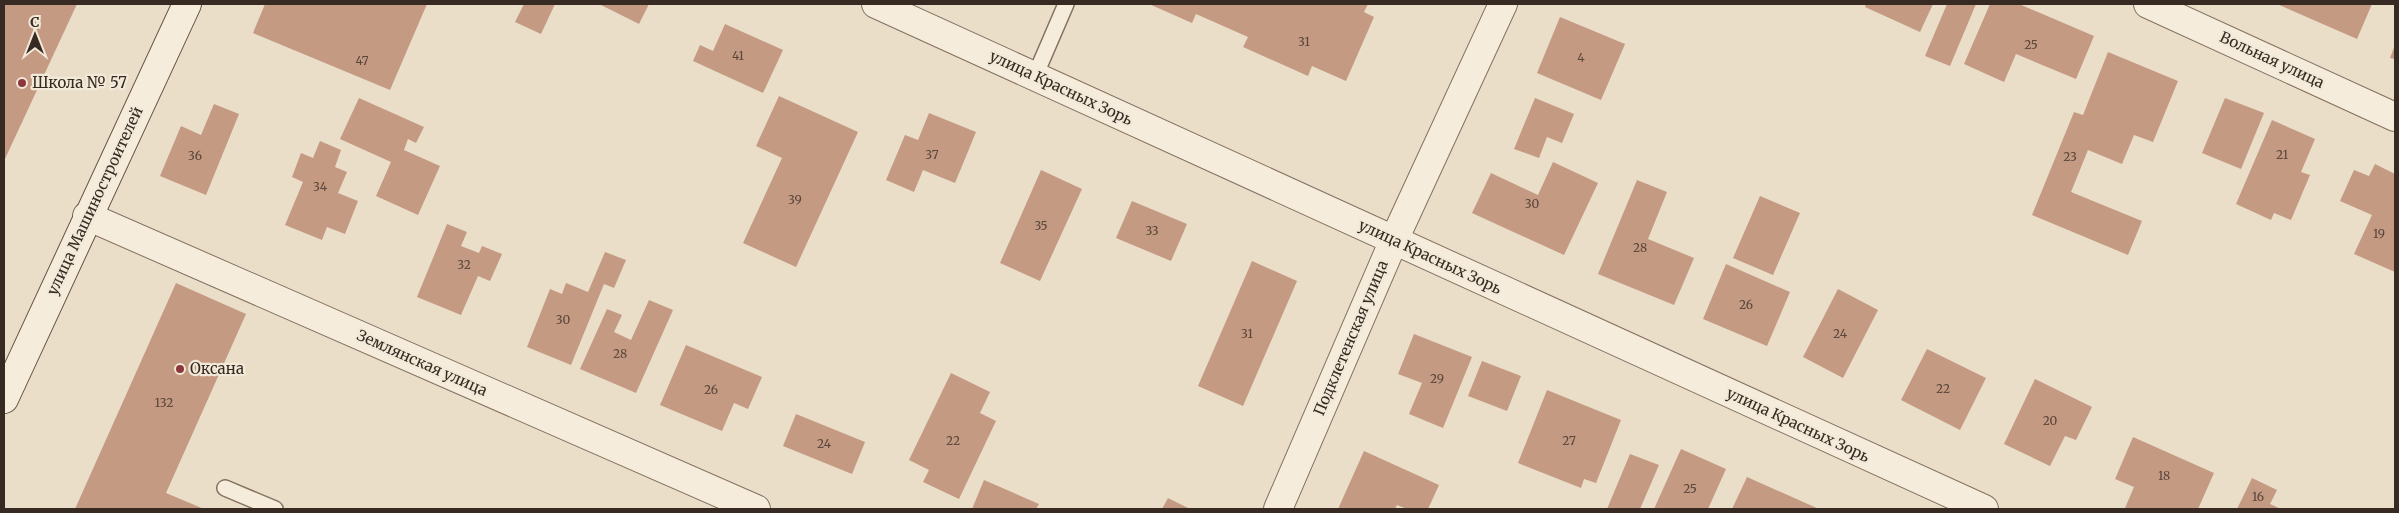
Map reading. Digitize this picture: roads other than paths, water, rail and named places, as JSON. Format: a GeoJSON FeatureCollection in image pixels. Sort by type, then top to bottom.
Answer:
{"type":"FeatureCollection","features":[{"type":"Feature","properties":{"kind":"street","name":"улица Машиностроителей"},"geometry":{"type":"LineString","coordinates":[[4,399],[87,216],[187,4]]}},
{"type":"Feature","properties":{"kind":"street","name":"улица Красных Зорь"},"geometry":{"type":"LineString","coordinates":[[876,4],[1984,509]]}},
{"type":"Feature","properties":{"kind":"street","name":"Подклетенская улица"},"geometry":{"type":"LineString","coordinates":[[1278,509],[1394,240],[1503,4]]}},
{"type":"Feature","properties":{"kind":"street","name":"Вольная улица"},"geometry":{"type":"LineString","coordinates":[[2148,4],[2395,117]]}},
{"type":"Feature","properties":{"kind":"street","name":"Землянская улица"},"geometry":{"type":"LineString","coordinates":[[87,216],[756,509]]}},
{"type":"Feature","properties":{"kind":"lane"},"geometry":{"type":"LineString","coordinates":[[1035,76],[1066,4]]}},
{"type":"Feature","properties":{"kind":"lane"},"geometry":{"type":"LineString","coordinates":[[226,488],[275,509]]}},
{"type":"Feature","properties":{"kind":"place","name":"Школа № 57"},"geometry":{"type":"Point","coordinates":[22,83]}},
{"type":"Feature","properties":{"kind":"place","name":"Оксана"},"geometry":{"type":"Point","coordinates":[180,369]}}]}
